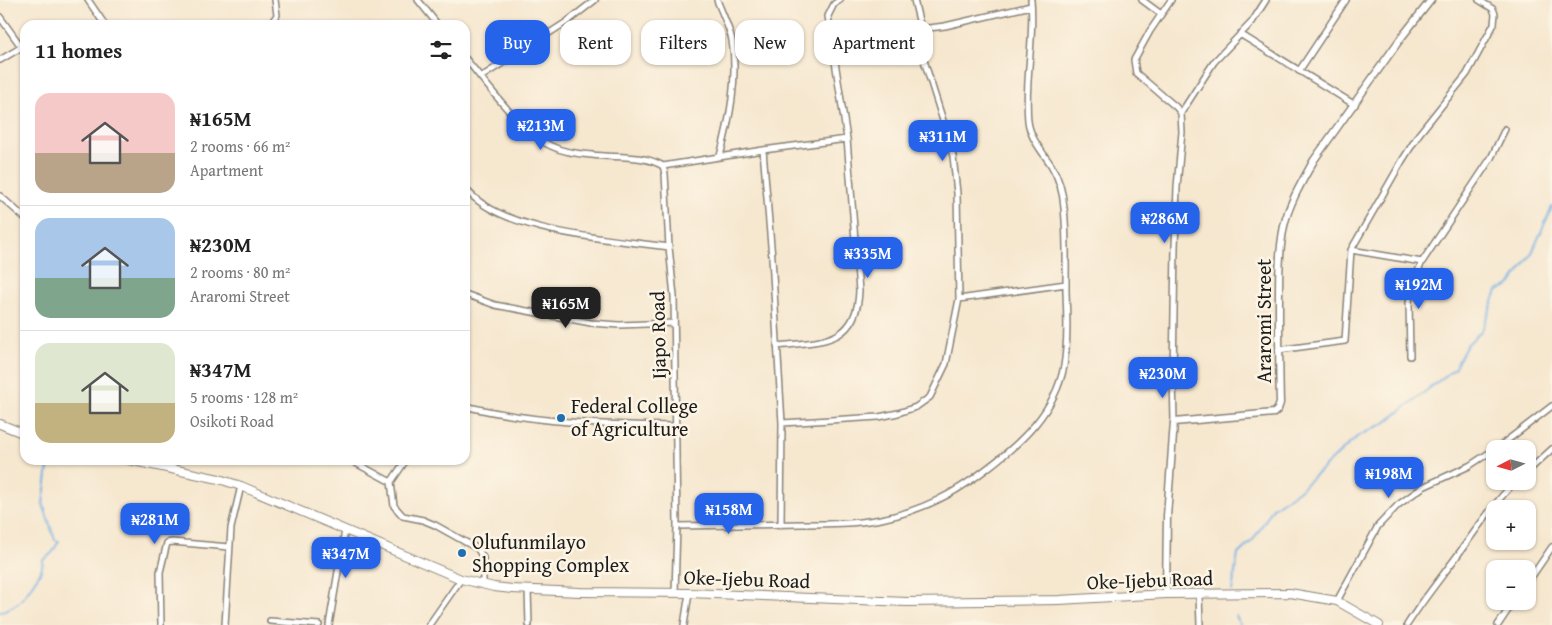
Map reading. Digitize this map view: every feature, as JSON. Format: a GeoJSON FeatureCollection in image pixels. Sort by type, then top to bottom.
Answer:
{"type":"FeatureCollection","features":[{"type":"Feature","properties":{"kind":"main road"},"geometry":{"type":"LineString","coordinates":[[0,424],[20,432]]}},
{"type":"Feature","properties":{"kind":"main road","name":"Oke-Ijebu Road"},"geometry":{"type":"LineString","coordinates":[[153,465],[219,479],[259,492],[461,579],[483,584],[528,589],[689,593],[907,602],[1059,600],[1248,592],[1290,593],[1336,601],[1379,625]]}},
{"type":"Feature","properties":{"kind":"street"},"geometry":{"type":"LineString","coordinates":[[88,0],[102,20]]}},
{"type":"Feature","properties":{"kind":"street"},"geometry":{"type":"LineString","coordinates":[[273,20],[276,15],[275,0]]}},
{"type":"Feature","properties":{"kind":"street"},"geometry":{"type":"LineString","coordinates":[[418,0],[434,20]]}},
{"type":"Feature","properties":{"kind":"street"},"geometry":{"type":"LineString","coordinates":[[482,77],[568,21],[594,0]]}},
{"type":"Feature","properties":{"kind":"street"},"geometry":{"type":"LineString","coordinates":[[717,0],[731,38],[733,54],[732,103],[720,156]]}},
{"type":"Feature","properties":{"kind":"street"},"geometry":{"type":"LineString","coordinates":[[777,346],[814,342],[833,337],[845,331],[852,322],[858,306],[859,291],[847,139],[828,16],[834,4],[840,0]]}},
{"type":"Feature","properties":{"kind":"street"},"geometry":{"type":"LineString","coordinates":[[914,0],[919,20]]}},
{"type":"Feature","properties":{"kind":"street"},"geometry":{"type":"LineString","coordinates":[[1142,0],[1161,14]]}},
{"type":"Feature","properties":{"kind":"street"},"geometry":{"type":"LineString","coordinates":[[1166,594],[1167,516],[1174,422],[1173,343],[1178,187],[1182,132],[1180,113],[1176,107],[1136,73],[1134,60],[1171,0]]}},
{"type":"Feature","properties":{"kind":"street"},"geometry":{"type":"LineString","coordinates":[[1180,113],[1214,62],[1256,16],[1266,0]]}},
{"type":"Feature","properties":{"kind":"street"},"geometry":{"type":"LineString","coordinates":[[1299,71],[1346,0]]}},
{"type":"Feature","properties":{"kind":"street","name":"Araromi Street"},"geometry":{"type":"LineString","coordinates":[[1174,422],[1274,413],[1278,409],[1280,403],[1278,350],[1279,264],[1284,226],[1302,181],[1310,167],[1401,38],[1431,0]]}},
{"type":"Feature","properties":{"kind":"street"},"geometry":{"type":"LineString","coordinates":[[1278,350],[1345,341],[1351,250],[1402,161],[1466,74],[1494,24],[1495,14],[1493,9],[1479,0]]}},
{"type":"Feature","properties":{"kind":"street"},"geometry":{"type":"LineString","coordinates":[[677,526],[844,523],[879,520],[924,507],[948,496],[1003,457],[1041,418],[1058,387],[1064,367],[1066,344],[1066,250],[1063,196],[1059,180],[1032,135],[1028,123],[1031,3],[933,28]]}},
{"type":"Feature","properties":{"kind":"street"},"geometry":{"type":"LineString","coordinates":[[0,17],[20,45]]}},
{"type":"Feature","properties":{"kind":"street"},"geometry":{"type":"LineString","coordinates":[[1240,34],[1354,105]]}},
{"type":"Feature","properties":{"kind":"street"},"geometry":{"type":"LineString","coordinates":[[0,60],[20,50]]}},
{"type":"Feature","properties":{"kind":"street"},"geometry":{"type":"LineString","coordinates":[[470,64],[531,132],[550,145],[580,154],[650,160],[663,166],[720,156],[847,139]]}},
{"type":"Feature","properties":{"kind":"street"},"geometry":{"type":"LineString","coordinates":[[782,423],[878,417],[916,407],[930,397],[946,364],[959,299],[958,193],[953,156],[946,127],[926,65]]}},
{"type":"Feature","properties":{"kind":"street"},"geometry":{"type":"LineString","coordinates":[[1410,356],[1410,302],[1412,285],[1422,262],[1491,158],[1505,128]]}},
{"type":"Feature","properties":{"kind":"street"},"geometry":{"type":"LineString","coordinates":[[763,150],[782,423],[781,525]]}},
{"type":"Feature","properties":{"kind":"street","name":"Ijapo Road"},"geometry":{"type":"LineString","coordinates":[[663,166],[666,174],[669,247],[674,296],[677,526],[675,593]]}},
{"type":"Feature","properties":{"kind":"street"},"geometry":{"type":"LineString","coordinates":[[470,194],[485,206],[507,217],[529,224],[557,231],[669,247]]}},
{"type":"Feature","properties":{"kind":"street"},"geometry":{"type":"LineString","coordinates":[[0,196],[20,214]]}},
{"type":"Feature","properties":{"kind":"street"},"geometry":{"type":"LineString","coordinates":[[1351,250],[1422,262]]}},
{"type":"Feature","properties":{"kind":"street"},"geometry":{"type":"LineString","coordinates":[[959,299],[1066,284]]}},
{"type":"Feature","properties":{"kind":"street"},"geometry":{"type":"LineString","coordinates":[[470,296],[495,305],[591,323],[619,325],[674,323]]}},
{"type":"Feature","properties":{"kind":"street"},"geometry":{"type":"LineString","coordinates":[[1507,440],[1552,406]]}},
{"type":"Feature","properties":{"kind":"street"},"geometry":{"type":"LineString","coordinates":[[470,407],[517,417],[602,425],[675,426]]}},
{"type":"Feature","properties":{"kind":"street"},"geometry":{"type":"LineString","coordinates":[[1536,464],[1552,449]]}},
{"type":"Feature","properties":{"kind":"street"},"geometry":{"type":"LineString","coordinates":[[1336,601],[1378,526],[1398,505],[1423,488],[1469,466],[1486,455]]}},
{"type":"Feature","properties":{"kind":"street"},"geometry":{"type":"LineString","coordinates":[[359,465],[390,482]]}},
{"type":"Feature","properties":{"kind":"street"},"geometry":{"type":"LineString","coordinates":[[402,465],[390,482],[394,506],[403,516],[435,525],[478,550],[483,558],[483,584]]}},
{"type":"Feature","properties":{"kind":"street"},"geometry":{"type":"LineString","coordinates":[[225,625],[231,528],[241,486]]}},
{"type":"Feature","properties":{"kind":"street"},"geometry":{"type":"LineString","coordinates":[[1407,625],[1427,595],[1508,490]]}},
{"type":"Feature","properties":{"kind":"street"},"geometry":{"type":"LineString","coordinates":[[328,625],[345,530]]}},
{"type":"Feature","properties":{"kind":"street"},"geometry":{"type":"LineString","coordinates":[[161,625],[160,572],[167,543],[229,547]]}},
{"type":"Feature","properties":{"kind":"street"},"geometry":{"type":"LineString","coordinates":[[1536,571],[1552,548]]}},
{"type":"Feature","properties":{"kind":"street"},"geometry":{"type":"LineString","coordinates":[[429,625],[461,579]]}},
{"type":"Feature","properties":{"kind":"street"},"geometry":{"type":"LineString","coordinates":[[528,589],[529,625]]}},
{"type":"Feature","properties":{"kind":"street"},"geometry":{"type":"LineString","coordinates":[[684,625],[689,593]]}},
{"type":"Feature","properties":{"kind":"street"},"geometry":{"type":"LineString","coordinates":[[1199,595],[1200,625]]}},
{"type":"Feature","properties":{"kind":"street"},"geometry":{"type":"LineString","coordinates":[[1498,625],[1508,610]]}},
{"type":"Feature","properties":{"kind":"street"},"geometry":{"type":"LineString","coordinates":[[270,621],[319,625]]}},
{"type":"Feature","properties":{"kind":"waterway"},"geometry":{"type":"LineString","coordinates":[[1232,591],[1238,554],[1253,540],[1273,508],[1298,491],[1358,436],[1385,423],[1454,369],[1467,345],[1482,330],[1497,291],[1510,285],[1531,255],[1552,207]]}},
{"type":"Feature","properties":{"kind":"waterway"},"geometry":{"type":"LineString","coordinates":[[0,612],[12,607],[24,597],[39,574],[43,560],[52,553],[59,541],[55,540],[43,504],[48,465]]}},
{"type":"Feature","properties":{"kind":"waterway"},"geometry":{"type":"LineString","coordinates":[[1236,616],[1240,625]]}},
{"type":"Feature","properties":{"kind":"place","name":"Federal College of Agriculture"},"geometry":{"type":"Point","coordinates":[561,418]}},
{"type":"Feature","properties":{"kind":"place","name":"Olufunmilayo Shopping Complex"},"geometry":{"type":"Point","coordinates":[462,553]}}]}
